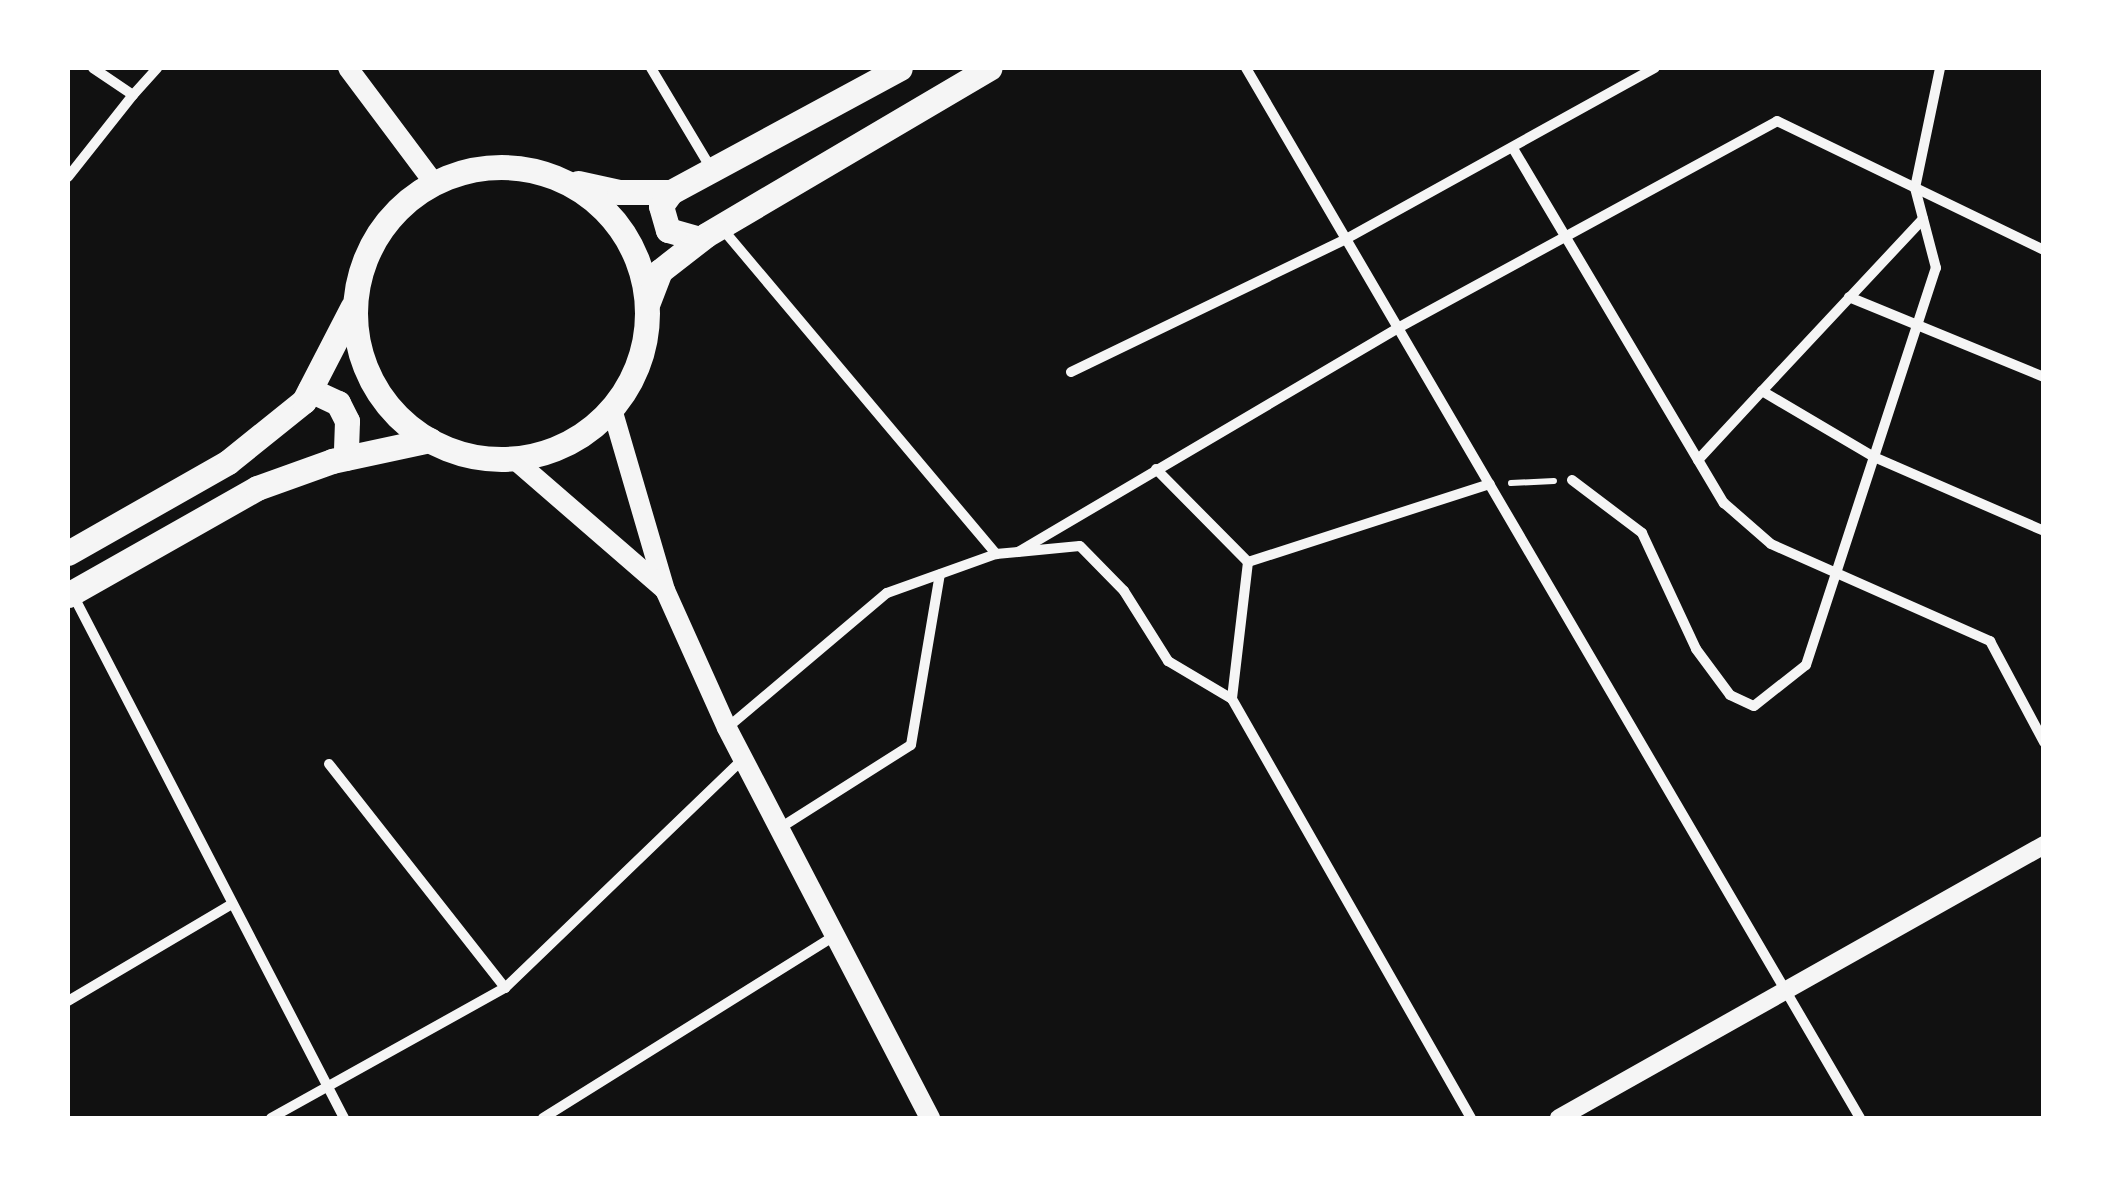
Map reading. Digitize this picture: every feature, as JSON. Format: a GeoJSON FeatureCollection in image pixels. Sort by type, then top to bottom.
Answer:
{"type":"FeatureCollection","features":[{"type":"Feature","properties":{"kind":"main road"},"geometry":{"type":"LineString","coordinates":[[348,68],[434,183]]}},
{"type":"Feature","properties":{"kind":"main road"},"geometry":{"type":"LineString","coordinates":[[68,553],[228,462],[310,390],[355,304],[366,255],[384,227],[434,183],[474,168],[516,167],[619,192],[671,192],[714,174],[900,68]]}},
{"type":"Feature","properties":{"kind":"main road"},"geometry":{"type":"LineString","coordinates":[[355,304],[366,368],[404,422],[430,440],[471,456],[514,459],[584,434],[612,409],[633,377],[646,340],[648,302],[660,271],[710,233],[989,68]]}},
{"type":"Feature","properties":{"kind":"main road"},"geometry":{"type":"LineString","coordinates":[[558,178],[610,215],[635,256],[648,302]]}},
{"type":"Feature","properties":{"kind":"main road"},"geometry":{"type":"LineString","coordinates":[[671,192],[661,206],[668,230],[710,233]]}},
{"type":"Feature","properties":{"kind":"main road"},"geometry":{"type":"LineString","coordinates":[[310,390],[338,403],[347,421],[346,458]]}},
{"type":"Feature","properties":{"kind":"main road"},"geometry":{"type":"LineString","coordinates":[[612,409],[665,590],[727,728],[930,1118]]}},
{"type":"Feature","properties":{"kind":"main road"},"geometry":{"type":"LineString","coordinates":[[70,594],[257,488],[346,458],[430,440]]}},
{"type":"Feature","properties":{"kind":"main road"},"geometry":{"type":"LineString","coordinates":[[514,459],[665,590]]}},
{"type":"Feature","properties":{"kind":"street"},"geometry":{"type":"LineString","coordinates":[[93,68],[133,95]]}},
{"type":"Feature","properties":{"kind":"street"},"geometry":{"type":"LineString","coordinates":[[68,177],[156,68]]}},
{"type":"Feature","properties":{"kind":"street"},"geometry":{"type":"LineString","coordinates":[[651,68],[714,174]]}},
{"type":"Feature","properties":{"kind":"street"},"geometry":{"type":"LineString","coordinates":[[1246,68],[1860,1118]]}},
{"type":"Feature","properties":{"kind":"street"},"geometry":{"type":"LineString","coordinates":[[1070,372],[1346,238],[1514,150],[1656,68]]}},
{"type":"Feature","properties":{"kind":"street"},"geometry":{"type":"LineString","coordinates":[[1572,480],[1642,533],[1696,649],[1730,696],[1754,706],[1806,664],[1936,268],[1916,188],[1940,68]]}},
{"type":"Feature","properties":{"kind":"street"},"geometry":{"type":"LineString","coordinates":[[1018,552],[1398,328],[1564,241],[1777,121],[2044,250]]}},
{"type":"Feature","properties":{"kind":"street"},"geometry":{"type":"LineString","coordinates":[[1514,150],[1564,241],[1724,503],[1771,544],[1990,641],[2044,742]]}},
{"type":"Feature","properties":{"kind":"street"},"geometry":{"type":"LineString","coordinates":[[1698,460],[1924,219]]}},
{"type":"Feature","properties":{"kind":"street"},"geometry":{"type":"LineString","coordinates":[[710,233],[996,554]]}},
{"type":"Feature","properties":{"kind":"street"},"geometry":{"type":"LineString","coordinates":[[1848,296],[2044,378]]}},
{"type":"Feature","properties":{"kind":"street"},"geometry":{"type":"LineString","coordinates":[[1762,392],[1874,457],[2044,532]]}},
{"type":"Feature","properties":{"kind":"street"},"geometry":{"type":"LineString","coordinates":[[1156,469],[1248,562]]}},
{"type":"Feature","properties":{"kind":"street"},"geometry":{"type":"LineString","coordinates":[[1248,562],[1490,484]]}},
{"type":"Feature","properties":{"kind":"street"},"geometry":{"type":"LineString","coordinates":[[727,728],[887,593],[996,554],[1080,546],[1124,591],[1168,661],[1232,699],[1472,1118]]}},
{"type":"Feature","properties":{"kind":"street"},"geometry":{"type":"LineString","coordinates":[[1232,699],[1248,562]]}},
{"type":"Feature","properties":{"kind":"street"},"geometry":{"type":"LineString","coordinates":[[779,829],[911,746],[940,574]]}},
{"type":"Feature","properties":{"kind":"street"},"geometry":{"type":"LineString","coordinates":[[70,594],[344,1118]]}},
{"type":"Feature","properties":{"kind":"street"},"geometry":{"type":"LineString","coordinates":[[272,1118],[505,988],[743,759]]}},
{"type":"Feature","properties":{"kind":"street"},"geometry":{"type":"LineString","coordinates":[[329,764],[505,988]]}},
{"type":"Feature","properties":{"kind":"street"},"geometry":{"type":"LineString","coordinates":[[1559,1118],[2044,845]]}},
{"type":"Feature","properties":{"kind":"street"},"geometry":{"type":"LineString","coordinates":[[68,1001],[232,904]]}},
{"type":"Feature","properties":{"kind":"street"},"geometry":{"type":"LineString","coordinates":[[543,1118],[835,936]]}},
{"type":"Feature","properties":{"kind":"path"},"geometry":{"type":"LineString","coordinates":[[1490,484],[1572,480]]}}]}
